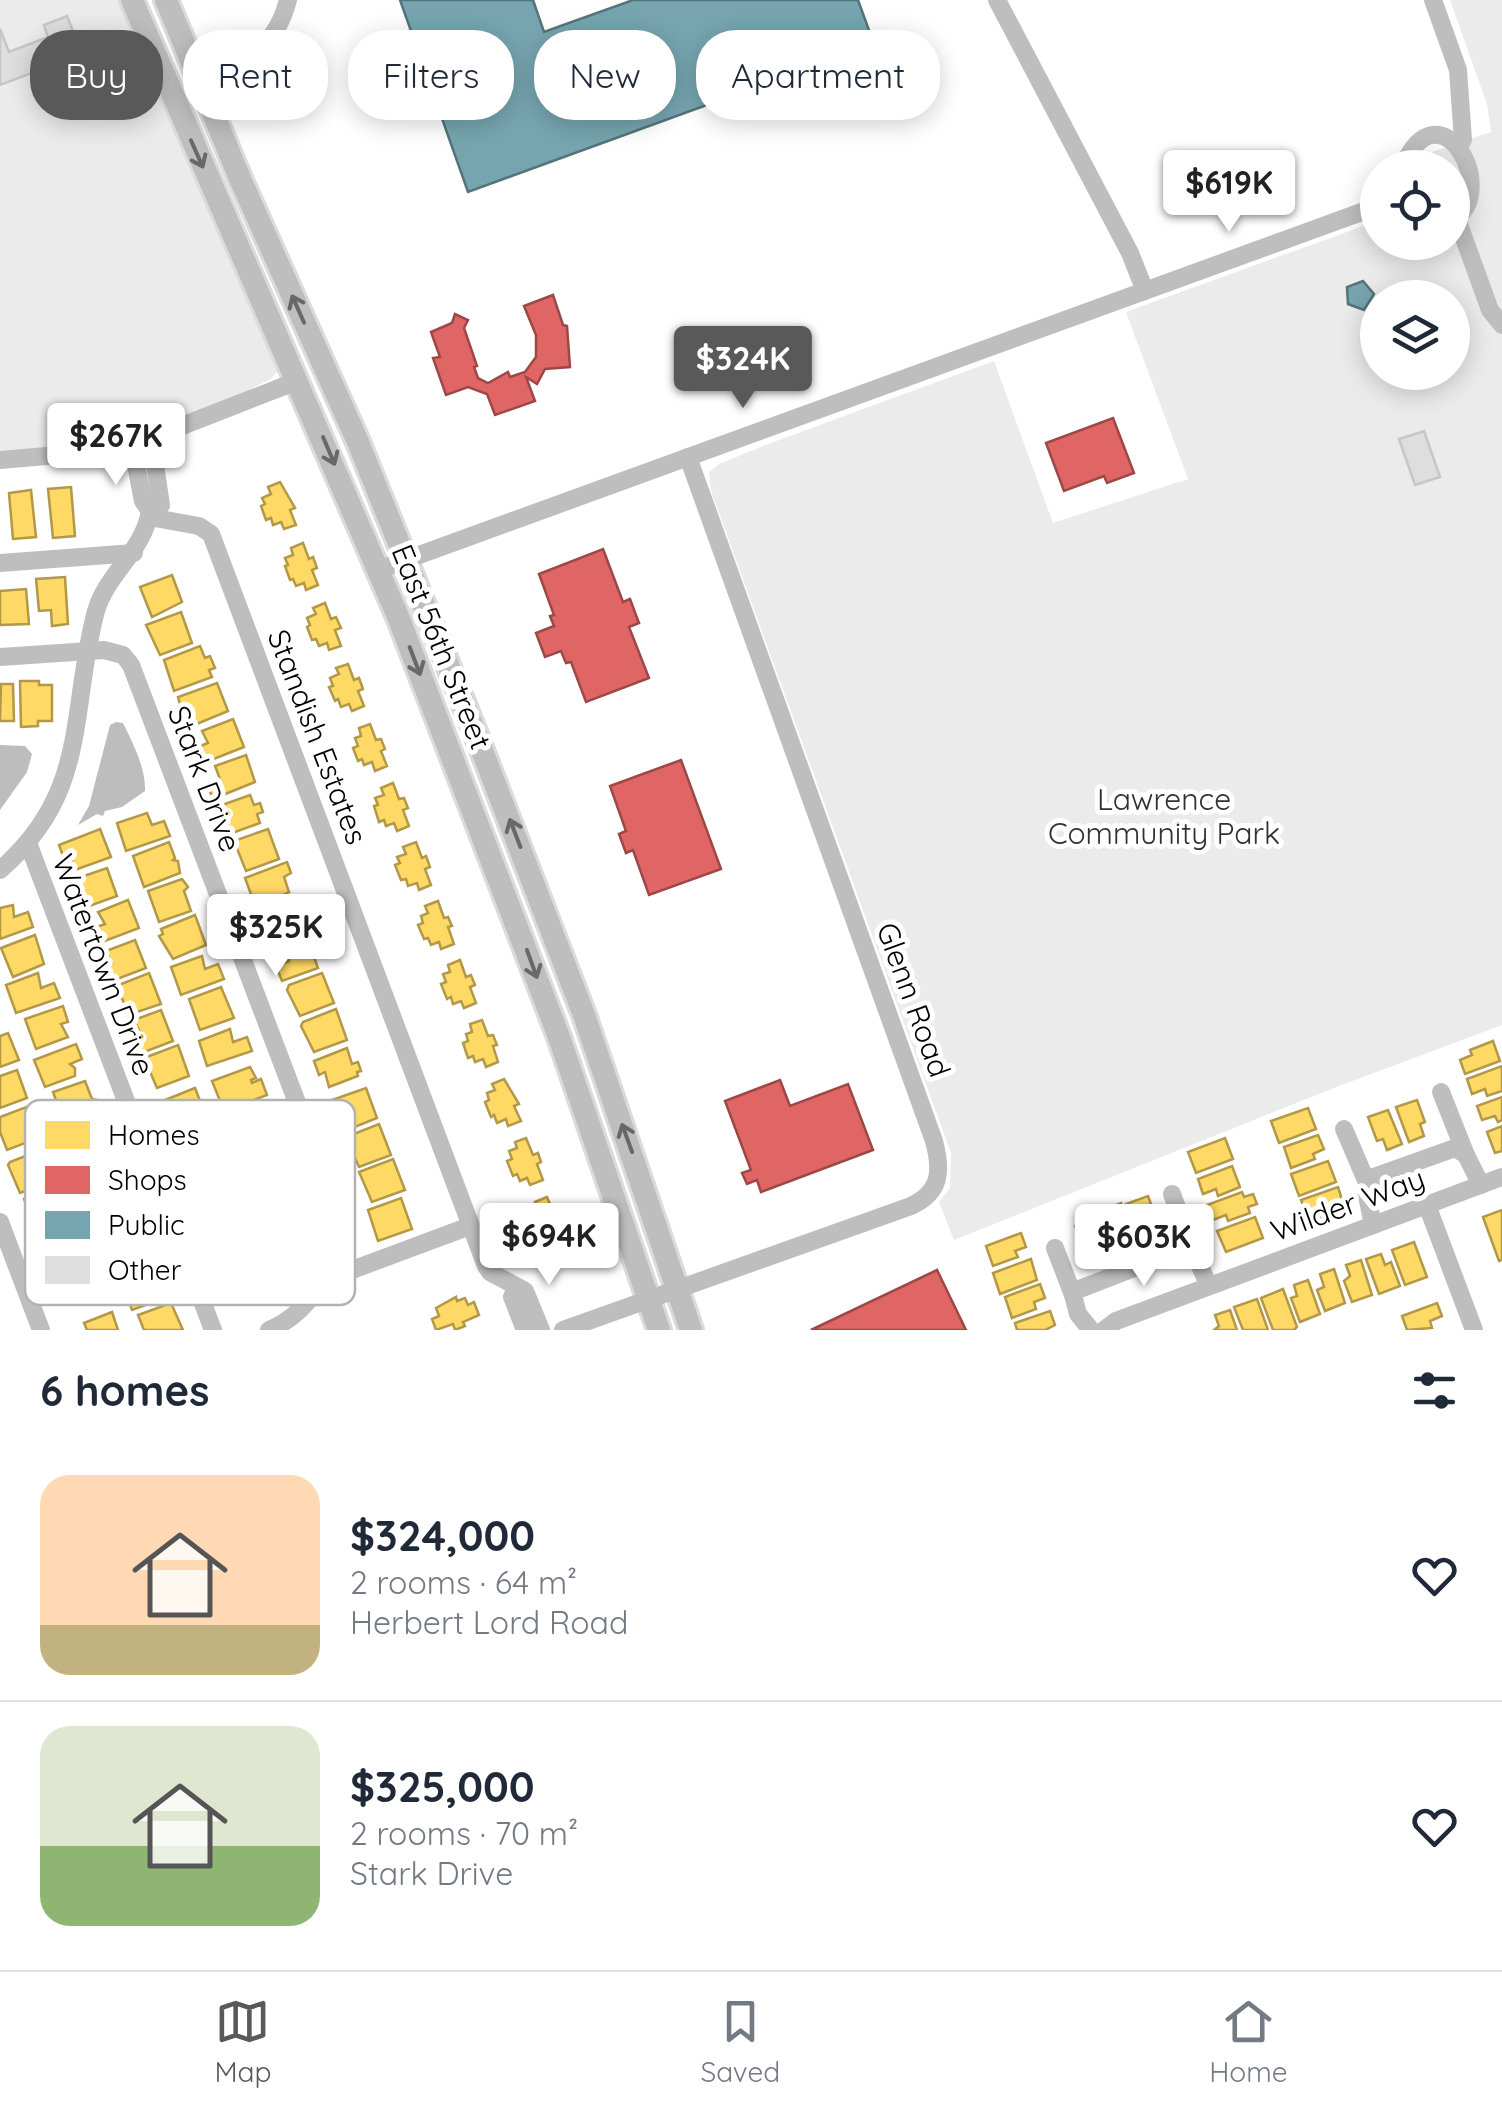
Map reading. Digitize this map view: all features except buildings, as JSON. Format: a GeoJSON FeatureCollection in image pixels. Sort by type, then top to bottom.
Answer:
{"type":"FeatureCollection","features":[{"type":"Feature","properties":{"kind":"main road","name":"East 56th Street"},"geometry":{"type":"LineString","coordinates":[[132,0],[378,570],[519,927],[659,1330]]}},
{"type":"Feature","properties":{"kind":"main road","name":"East 56th Street"},"geometry":{"type":"LineString","coordinates":[[166,0],[183,41]]}},
{"type":"Feature","properties":{"kind":"main road","name":"East 56th Street"},"geometry":{"type":"LineString","coordinates":[[216,120],[406,559],[584,1014],[691,1330]]}},
{"type":"Feature","properties":{"kind":"street"},"geometry":{"type":"LineString","coordinates":[[277,30],[288,0]]}},
{"type":"Feature","properties":{"kind":"street"},"geometry":{"type":"LineString","coordinates":[[996,0],[1130,253],[1144,290]]}},
{"type":"Feature","properties":{"kind":"street"},"geometry":{"type":"LineString","coordinates":[[1433,0],[1458,70],[1463,140]]}},
{"type":"Feature","properties":{"kind":"street"},"geometry":{"type":"LineString","coordinates":[[1411,150],[1434,136],[1449,135],[1463,140],[1482,157],[1487,182],[1478,205],[1470,210]]}},
{"type":"Feature","properties":{"kind":"street"},"geometry":{"type":"LineString","coordinates":[[378,570],[1360,212]]}},
{"type":"Feature","properties":{"kind":"street"},"geometry":{"type":"LineString","coordinates":[[1470,259],[1490,310],[1502,325]]}},
{"type":"Feature","properties":{"kind":"street"},"geometry":{"type":"LineString","coordinates":[[0,460],[132,444],[298,381]]}},
{"type":"Feature","properties":{"kind":"street"},"geometry":{"type":"LineString","coordinates":[[0,870],[28,843],[57,800],[70,764],[97,609],[110,581],[143,538],[149,514],[161,504],[152,437]]}},
{"type":"Feature","properties":{"kind":"street"},"geometry":{"type":"LineString","coordinates":[[132,444],[149,514]]}},
{"type":"Feature","properties":{"kind":"street","name":"Glenn Road"},"geometry":{"type":"LineString","coordinates":[[563,1330],[923,1200],[936,1186],[940,1164],[688,457]]}},
{"type":"Feature","properties":{"kind":"street","name":"Standish Estates"},"geometry":{"type":"LineString","coordinates":[[149,514],[200,526],[211,534],[486,1266],[524,1290],[541,1330]]}},
{"type":"Feature","properties":{"kind":"street"},"geometry":{"type":"LineString","coordinates":[[0,563],[134,554]]}},
{"type":"Feature","properties":{"kind":"street"},"geometry":{"type":"LineString","coordinates":[[0,658],[90,651]]}},
{"type":"Feature","properties":{"kind":"street","name":"Stark Drive"},"geometry":{"type":"LineString","coordinates":[[90,651],[116,651],[131,666],[296,1100]]}},
{"type":"Feature","properties":{"kind":"street","name":"Watertown Drive"},"geometry":{"type":"LineString","coordinates":[[28,843],[126,1100]]}},
{"type":"Feature","properties":{"kind":"street"},"geometry":{"type":"LineString","coordinates":[[1441,1092],[1480,1185]]}},
{"type":"Feature","properties":{"kind":"street"},"geometry":{"type":"LineString","coordinates":[[1344,1129],[1368,1185],[1373,1225]]}},
{"type":"Feature","properties":{"kind":"street"},"geometry":{"type":"LineString","coordinates":[[1368,1185],[1374,1178],[1454,1148],[1466,1155]]}},
{"type":"Feature","properties":{"kind":"street","name":"Wilder Way"},"geometry":{"type":"LineString","coordinates":[[1104,1330],[1116,1321],[1502,1178]]}},
{"type":"Feature","properties":{"kind":"street"},"geometry":{"type":"LineString","coordinates":[[1172,1194],[1210,1286]]}},
{"type":"Feature","properties":{"kind":"street"},"geometry":{"type":"LineString","coordinates":[[1427,1205],[1474,1330]]}},
{"type":"Feature","properties":{"kind":"street"},"geometry":{"type":"LineString","coordinates":[[0,1222],[25,1288]]}},
{"type":"Feature","properties":{"kind":"street"},"geometry":{"type":"LineString","coordinates":[[355,1269],[470,1226]]}},
{"type":"Feature","properties":{"kind":"street"},"geometry":{"type":"LineString","coordinates":[[1056,1248],[1078,1314],[1091,1330]]}},
{"type":"Feature","properties":{"kind":"street"},"geometry":{"type":"LineString","coordinates":[[1073,1295],[1083,1286],[1178,1251],[1194,1253]]}},
{"type":"Feature","properties":{"kind":"street"},"geometry":{"type":"LineString","coordinates":[[516,1288],[512,1298],[525,1330]]}},
{"type":"Feature","properties":{"kind":"street"},"geometry":{"type":"LineString","coordinates":[[32,1305],[41,1330]]}},
{"type":"Feature","properties":{"kind":"street","name":"Watertown Drive"},"geometry":{"type":"LineString","coordinates":[[204,1305],[213,1330]]}},
{"type":"Feature","properties":{"kind":"street","name":"Stark Drive"},"geometry":{"type":"LineString","coordinates":[[270,1330],[304,1305]]}},
{"type":"Feature","properties":{"kind":"green space"},"geometry":{"type":"Polygon","coordinates":[[[0,0],[125,0],[138,30],[30,30],[30,120],[163,120],[163,90],[278,361],[278,370],[271,379],[207,409],[139,432],[82,445],[0,454],[0,0]]]}},
{"type":"Feature","properties":{"kind":"green space","name":"Lawrence Community Park"},"geometry":{"type":"Polygon","coordinates":[[[1450,0],[1502,0],[1502,1025],[954,1240],[939,1202],[950,1188],[951,1153],[711,491],[709,472],[768,444],[994,361],[1053,523],[1188,479],[1126,312],[1360,227],[1360,260],[1470,260],[1470,150],[1438,150],[1491,132],[1487,104],[1450,0]]]}},
{"type":"Feature","properties":{"kind":"shaded area"},"geometry":{"type":"Polygon","coordinates":[[[123,723],[135,748],[145,791],[122,807],[78,825],[89,806],[110,725],[123,723]]]}},
{"type":"Feature","properties":{"kind":"shaded area"},"geometry":{"type":"Polygon","coordinates":[[[0,745],[25,746],[32,754],[27,772],[0,810],[0,745]]]}}]}
